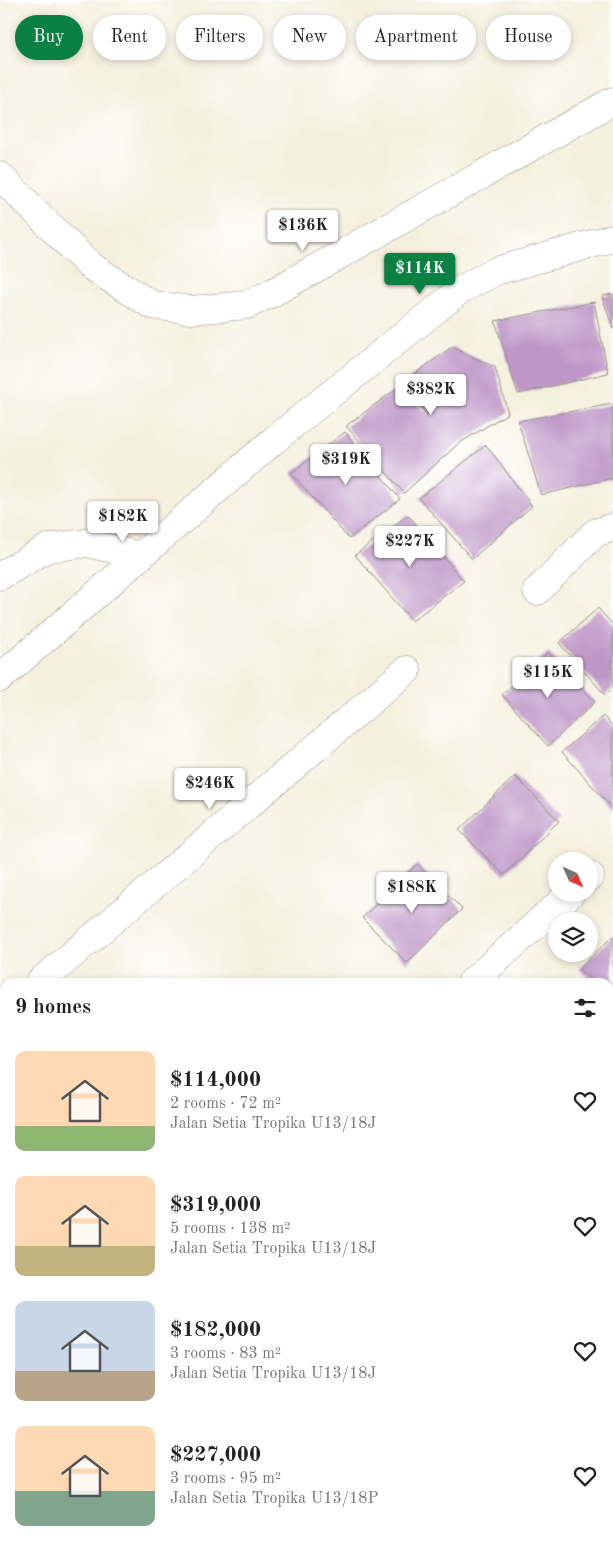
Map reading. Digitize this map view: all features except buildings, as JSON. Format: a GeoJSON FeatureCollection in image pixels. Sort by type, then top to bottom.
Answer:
{"type":"FeatureCollection","features":[{"type":"Feature","properties":{"kind":"street"},"geometry":{"type":"LineString","coordinates":[[0,176],[89,265],[152,305],[191,310],[247,305],[272,294],[613,102]]}},
{"type":"Feature","properties":{"kind":"street"},"geometry":{"type":"LineString","coordinates":[[0,678],[274,440],[460,290],[496,271],[613,238]]}},
{"type":"Feature","properties":{"kind":"street"},"geometry":{"type":"LineString","coordinates":[[537,591],[595,533],[613,527]]}},
{"type":"Feature","properties":{"kind":"street"},"geometry":{"type":"LineString","coordinates":[[0,576],[48,548],[86,543],[141,556]]}},
{"type":"Feature","properties":{"kind":"street"},"geometry":{"type":"LineString","coordinates":[[45,978],[407,670]]}},
{"type":"Feature","properties":{"kind":"street"},"geometry":{"type":"LineString","coordinates":[[476,978],[561,902]]}}]}
